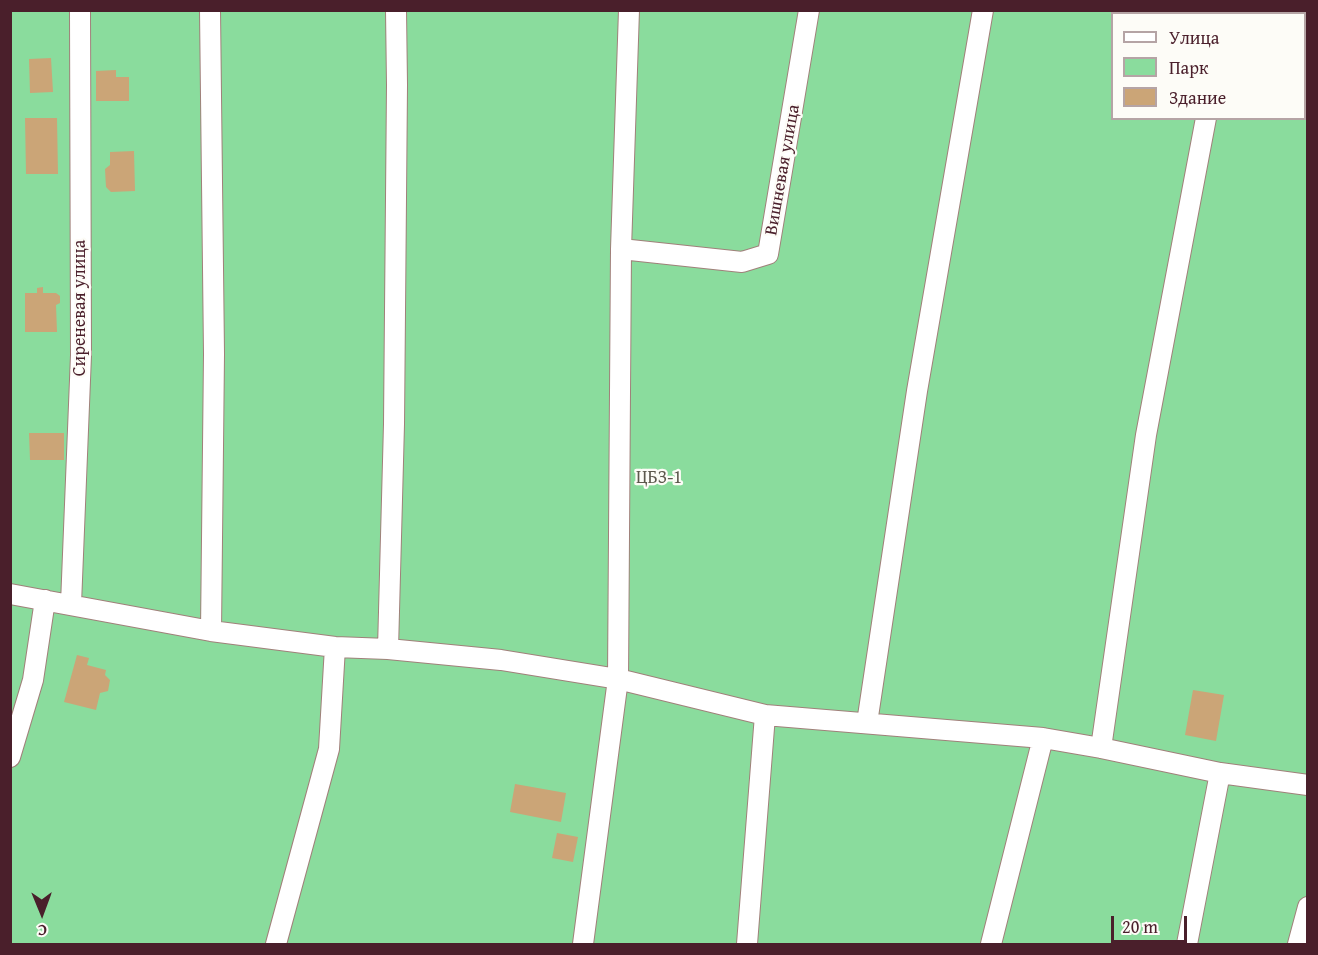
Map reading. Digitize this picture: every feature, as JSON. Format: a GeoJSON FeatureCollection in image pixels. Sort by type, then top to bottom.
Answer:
{"type":"FeatureCollection","features":[{"type":"Feature","properties":{"kind":"street","name":"Сиреневая улица"},"geometry":{"type":"LineString","coordinates":[[71,604],[81,355],[80,10]]}},
{"type":"Feature","properties":{"kind":"street"},"geometry":{"type":"LineString","coordinates":[[210,10],[214,354],[211,631]]}},
{"type":"Feature","properties":{"kind":"street"},"geometry":{"type":"LineString","coordinates":[[388,650],[394,389],[396,10]]}},
{"type":"Feature","properties":{"kind":"street"},"geometry":{"type":"LineString","coordinates":[[583,945],[618,679],[621,249],[629,10]]}},
{"type":"Feature","properties":{"kind":"street","name":"Вишневая улица"},"geometry":{"type":"LineString","coordinates":[[621,249],[742,262],[768,255],[809,10]]}},
{"type":"Feature","properties":{"kind":"street"},"geometry":{"type":"LineString","coordinates":[[867,723],[917,391],[983,10]]}},
{"type":"Feature","properties":{"kind":"street"},"geometry":{"type":"LineString","coordinates":[[1101,748],[1146,435],[1206,120]]}},
{"type":"Feature","properties":{"kind":"street"},"geometry":{"type":"LineString","coordinates":[[10,594],[211,631],[335,647],[501,660],[618,679],[765,715],[1043,738],[1220,773],[1308,785]]}},
{"type":"Feature","properties":{"kind":"street"},"geometry":{"type":"LineString","coordinates":[[10,758],[33,680],[45,600]]}},
{"type":"Feature","properties":{"kind":"street"},"geometry":{"type":"LineString","coordinates":[[276,945],[329,749],[335,647]]}},
{"type":"Feature","properties":{"kind":"street"},"geometry":{"type":"LineString","coordinates":[[747,945],[765,715]]}},
{"type":"Feature","properties":{"kind":"street"},"geometry":{"type":"LineString","coordinates":[[991,945],[1043,738]]}},
{"type":"Feature","properties":{"kind":"street"},"geometry":{"type":"LineString","coordinates":[[1187,945],[1220,773]]}},
{"type":"Feature","properties":{"kind":"street"},"geometry":{"type":"LineString","coordinates":[[1298,945],[1308,908]]}},
{"type":"Feature","properties":{"kind":"green space","name":"ЦБЗ-1"},"geometry":{"type":"Polygon","coordinates":[[[10,11],[1307,11],[1307,944],[11,944],[10,11]]]}},
{"type":"Feature","properties":{"kind":"building"},"geometry":{"type":"Polygon","coordinates":[[[51,58],[53,92],[30,93],[29,59],[51,58]]]}},
{"type":"Feature","properties":{"kind":"building"},"geometry":{"type":"Polygon","coordinates":[[[116,70],[116,77],[129,77],[129,101],[96,101],[96,71],[116,70]]]}},
{"type":"Feature","properties":{"kind":"building"},"geometry":{"type":"Polygon","coordinates":[[[25,118],[57,118],[58,174],[26,174],[25,118]]]}},
{"type":"Feature","properties":{"kind":"building"},"geometry":{"type":"Polygon","coordinates":[[[134,151],[135,191],[111,192],[106,187],[105,169],[110,165],[110,152],[134,151]]]}},
{"type":"Feature","properties":{"kind":"building"},"geometry":{"type":"Polygon","coordinates":[[[43,287],[43,293],[56,293],[60,296],[60,303],[56,305],[57,332],[25,332],[25,293],[37,293],[37,288],[43,287]]]}},
{"type":"Feature","properties":{"kind":"building"},"geometry":{"type":"Polygon","coordinates":[[[29,433],[64,433],[64,460],[30,460],[29,433]]]}},
{"type":"Feature","properties":{"kind":"building"},"geometry":{"type":"Polygon","coordinates":[[[77,655],[89,658],[87,665],[106,670],[105,675],[110,680],[108,691],[100,693],[96,710],[64,702],[77,655]]]}},
{"type":"Feature","properties":{"kind":"building"},"geometry":{"type":"Polygon","coordinates":[[[1193,690],[1224,695],[1216,741],[1185,735],[1193,690]]]}},
{"type":"Feature","properties":{"kind":"building"},"geometry":{"type":"Polygon","coordinates":[[[515,784],[566,793],[561,822],[510,812],[515,784]]]}},
{"type":"Feature","properties":{"kind":"building"},"geometry":{"type":"Polygon","coordinates":[[[557,833],[578,837],[573,862],[552,858],[557,833]]]}}]}
